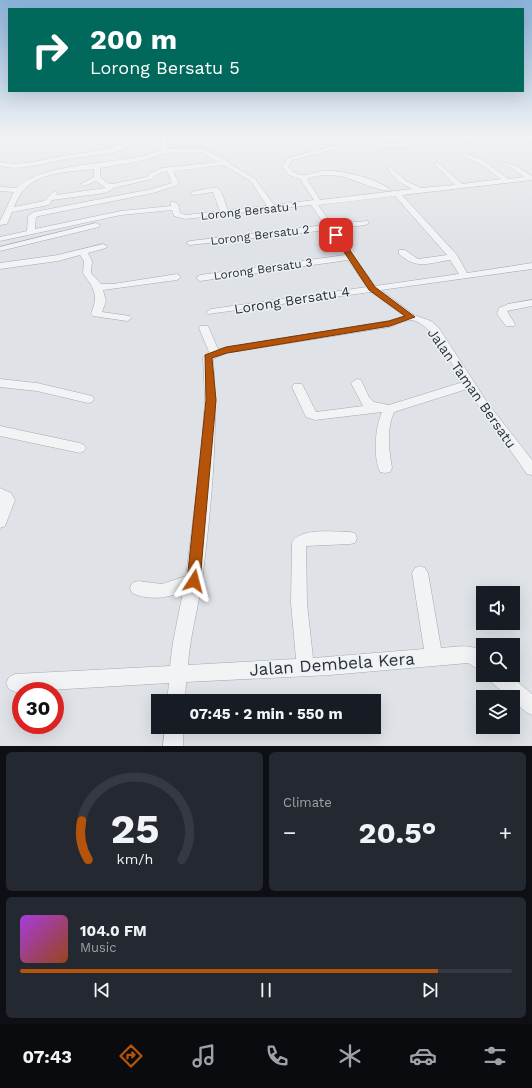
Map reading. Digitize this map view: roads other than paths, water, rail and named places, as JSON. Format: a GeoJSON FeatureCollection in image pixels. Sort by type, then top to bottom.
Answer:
{"type":"FeatureCollection","features":[{"type":"Feature","properties":{"kind":"street"},"geometry":{"type":"LineString","coordinates":[[0,224],[4,222],[8,210],[19,190],[27,182],[49,174],[70,171]]}},
{"type":"Feature","properties":{"kind":"street"},"geometry":{"type":"LineString","coordinates":[[97,178],[98,171]]}},
{"type":"Feature","properties":{"kind":"street"},"geometry":{"type":"LineString","coordinates":[[146,171],[152,174]]}},
{"type":"Feature","properties":{"kind":"street"},"geometry":{"type":"LineString","coordinates":[[97,178],[105,185],[110,186],[150,178],[152,174],[163,171]]}},
{"type":"Feature","properties":{"kind":"street"},"geometry":{"type":"LineString","coordinates":[[0,239],[31,232],[32,216],[37,214],[153,191],[176,184],[170,171]]}},
{"type":"Feature","properties":{"kind":"street"},"geometry":{"type":"LineString","coordinates":[[239,171],[253,180],[272,208]]}},
{"type":"Feature","properties":{"kind":"street"},"geometry":{"type":"LineString","coordinates":[[288,171],[291,174],[303,178],[316,174],[346,174],[387,190]]}},
{"type":"Feature","properties":{"kind":"street"},"geometry":{"type":"LineString","coordinates":[[391,171],[395,176],[408,185],[421,191]]}},
{"type":"Feature","properties":{"kind":"street"},"geometry":{"type":"LineString","coordinates":[[442,171],[457,187]]}},
{"type":"Feature","properties":{"kind":"street"},"geometry":{"type":"LineString","coordinates":[[493,171],[506,180]]}},
{"type":"Feature","properties":{"kind":"street"},"geometry":{"type":"LineString","coordinates":[[520,171],[531,178]]}},
{"type":"Feature","properties":{"kind":"street"},"geometry":{"type":"LineString","coordinates":[[436,173],[457,187]]}},
{"type":"Feature","properties":{"kind":"street"},"geometry":{"type":"LineString","coordinates":[[84,184],[97,178]]}},
{"type":"Feature","properties":{"kind":"street","name":"Jalan Taman Bersatu"},"geometry":{"type":"LineString","coordinates":[[303,178],[329,226],[372,288],[411,317],[427,323],[434,330],[468,384],[532,470]]}},
{"type":"Feature","properties":{"kind":"street","name":"Lorong Bersatu 1"},"geometry":{"type":"LineString","coordinates":[[31,232],[122,213],[175,206],[177,214],[185,217],[317,204],[531,178]]}},
{"type":"Feature","properties":{"kind":"street"},"geometry":{"type":"LineString","coordinates":[[521,179],[532,188]]}},
{"type":"Feature","properties":{"kind":"street"},"geometry":{"type":"LineString","coordinates":[[8,210],[46,203],[52,195],[102,191],[107,190],[110,186]]}},
{"type":"Feature","properties":{"kind":"street"},"geometry":{"type":"LineString","coordinates":[[0,188],[19,190]]}},
{"type":"Feature","properties":{"kind":"street"},"geometry":{"type":"LineString","coordinates":[[194,193],[216,190],[225,213]]}},
{"type":"Feature","properties":{"kind":"street"},"geometry":{"type":"LineString","coordinates":[[397,194],[454,258],[464,275]]}},
{"type":"Feature","properties":{"kind":"street","name":"Lorong Bersatu 2"},"geometry":{"type":"LineString","coordinates":[[190,243],[365,223]]}},
{"type":"Feature","properties":{"kind":"street"},"geometry":{"type":"LineString","coordinates":[[0,249],[96,225]]}},
{"type":"Feature","properties":{"kind":"street"},"geometry":{"type":"LineString","coordinates":[[0,266],[58,258],[103,246]]}},
{"type":"Feature","properties":{"kind":"street"},"geometry":{"type":"LineString","coordinates":[[82,252],[88,262],[87,273],[98,287],[101,301],[96,314],[127,318]]}},
{"type":"Feature","properties":{"kind":"street"},"geometry":{"type":"LineString","coordinates":[[402,252],[411,260],[417,262],[454,258]]}},
{"type":"Feature","properties":{"kind":"street","name":"Lorong Bersatu 3"},"geometry":{"type":"LineString","coordinates":[[200,278],[351,257]]}},
{"type":"Feature","properties":{"kind":"street","name":"Lorong Bersatu 4"},"geometry":{"type":"LineString","coordinates":[[211,312],[532,266]]}},
{"type":"Feature","properties":{"kind":"street"},"geometry":{"type":"LineString","coordinates":[[98,287],[113,287],[177,277]]}},
{"type":"Feature","properties":{"kind":"street"},"geometry":{"type":"LineString","coordinates":[[510,324],[502,314],[502,310],[508,307],[532,304]]}},
{"type":"Feature","properties":{"kind":"street"},"geometry":{"type":"LineString","coordinates":[[211,355],[269,342],[390,324],[411,317]]}},
{"type":"Feature","properties":{"kind":"street"},"geometry":{"type":"LineString","coordinates":[[176,694],[181,642],[194,581],[211,400],[211,355],[204,328]]}},
{"type":"Feature","properties":{"kind":"street"},"geometry":{"type":"LineString","coordinates":[[0,383],[37,387],[88,399]]}},
{"type":"Feature","properties":{"kind":"street"},"geometry":{"type":"LineString","coordinates":[[357,383],[364,399],[370,406],[384,409]]}},
{"type":"Feature","properties":{"kind":"street"},"geometry":{"type":"LineString","coordinates":[[298,387],[310,414],[315,416],[384,409],[468,384]]}},
{"type":"Feature","properties":{"kind":"street"},"geometry":{"type":"LineString","coordinates":[[384,409],[385,418],[381,436],[386,468]]}},
{"type":"Feature","properties":{"kind":"street"},"geometry":{"type":"LineString","coordinates":[[0,431],[80,448]]}},
{"type":"Feature","properties":{"kind":"street","name":"Jalan Taman Bersatu"},"geometry":{"type":"LineString","coordinates":[[518,453],[532,463]]}},
{"type":"Feature","properties":{"kind":"street"},"geometry":{"type":"LineString","coordinates":[[0,494],[8,500],[0,522]]}},
{"type":"Feature","properties":{"kind":"street"},"geometry":{"type":"LineString","coordinates":[[305,667],[299,603],[299,542],[305,539],[350,538]]}},
{"type":"Feature","properties":{"kind":"street"},"geometry":{"type":"LineString","coordinates":[[420,573],[434,657]]}},
{"type":"Feature","properties":{"kind":"street"},"geometry":{"type":"LineString","coordinates":[[138,588],[162,591],[194,581]]}},
{"type":"Feature","properties":{"kind":"street","name":"Jalan Dembela Kera"},"geometry":{"type":"LineString","coordinates":[[31,682],[371,663],[468,654],[476,658]]}},
{"type":"Feature","properties":{"kind":"street"},"geometry":{"type":"LineString","coordinates":[[504,682],[532,706]]}},
{"type":"Feature","properties":{"kind":"street"},"geometry":{"type":"LineString","coordinates":[[173,746],[174,734]]}}]}
